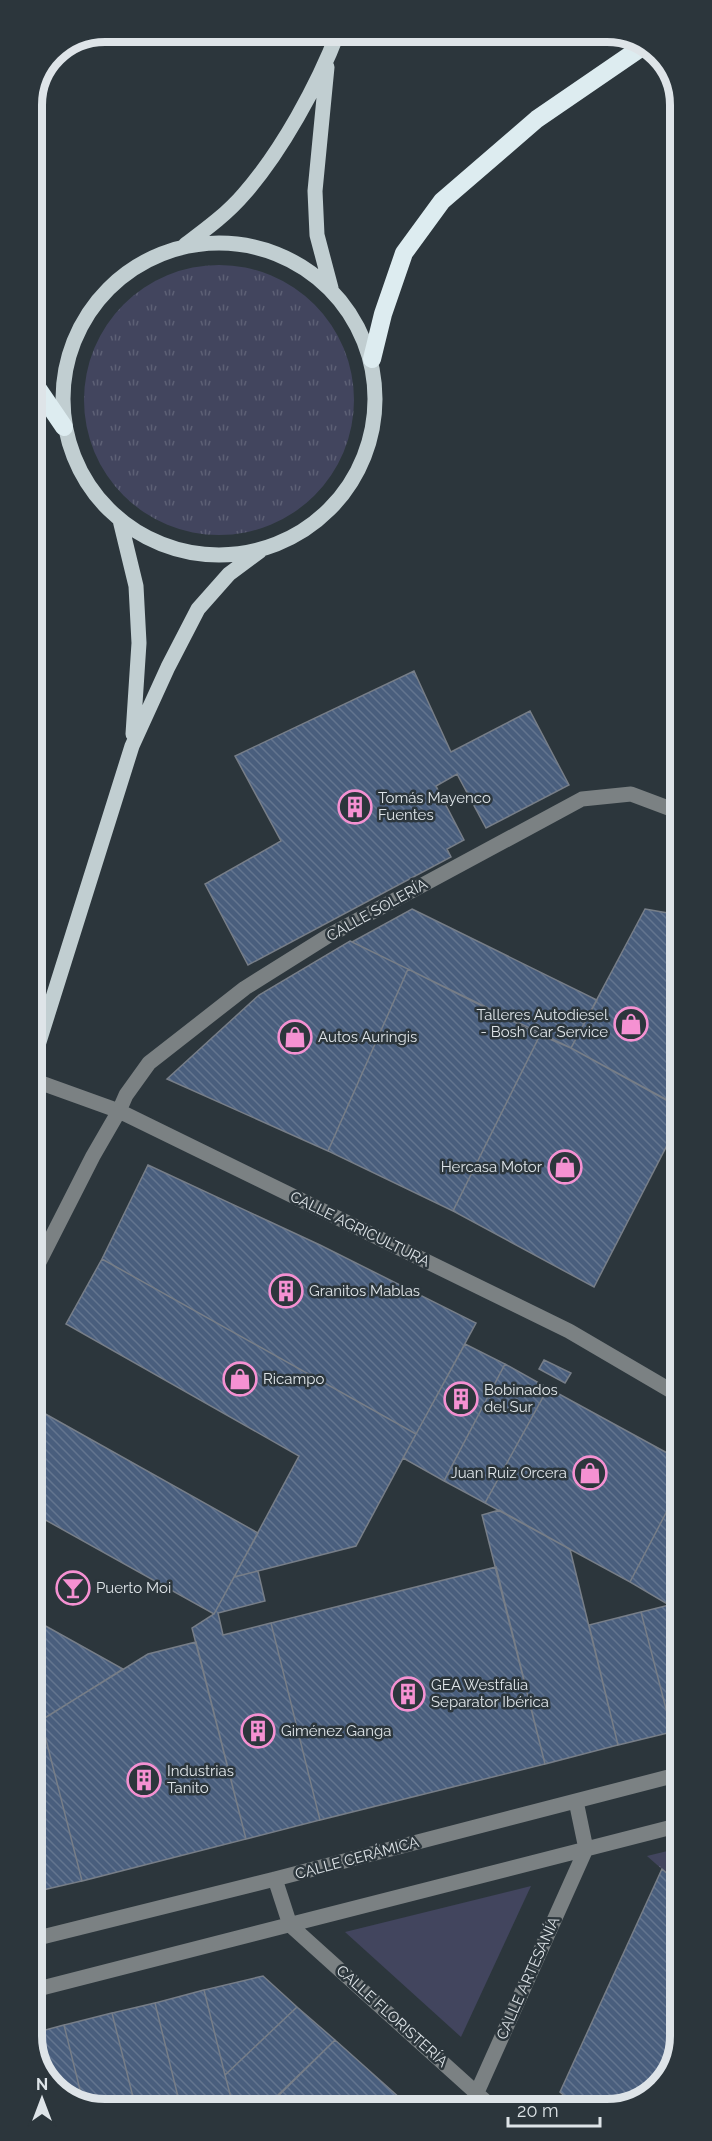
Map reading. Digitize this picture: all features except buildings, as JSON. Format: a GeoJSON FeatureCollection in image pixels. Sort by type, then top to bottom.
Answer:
{"type":"FeatureCollection","features":[{"type":"Feature","properties":{"kind":"highway"},"geometry":{"type":"LineString","coordinates":[[372,359],[383,315],[404,253],[442,201],[537,119],[637,50]]}},
{"type":"Feature","properties":{"kind":"highway"},"geometry":{"type":"LineString","coordinates":[[42,395],[64,428]]}},
{"type":"Feature","properties":{"kind":"main road"},"geometry":{"type":"LineString","coordinates":[[260,551],[211,556],[163,546],[120,520],[94,494],[75,463],[64,428],[63,379],[76,333],[102,294],[140,263],[184,246],[243,195],[279,148],[328,58],[334,42]]}},
{"type":"Feature","properties":{"kind":"main road"},"geometry":{"type":"LineString","coordinates":[[328,58],[315,191],[317,235],[331,288]]}},
{"type":"Feature","properties":{"kind":"main road"},"geometry":{"type":"LineString","coordinates":[[42,1032],[132,746],[168,667],[198,609],[229,574],[260,551],[298,535],[330,511],[354,480],[370,445],[377,406],[372,359],[356,321],[331,288],[288,258],[237,243],[184,246]]}},
{"type":"Feature","properties":{"kind":"main road"},"geometry":{"type":"LineString","coordinates":[[120,520],[136,586],[139,643],[132,746]]}},
{"type":"Feature","properties":{"kind":"street","name":"CALLE SOLERÍA"},"geometry":{"type":"LineString","coordinates":[[42,1256],[126,1095],[149,1063],[245,988],[328,936],[582,799],[631,794],[670,809]]}},
{"type":"Feature","properties":{"kind":"street","name":"CALLE AGRICULTURA"},"geometry":{"type":"LineString","coordinates":[[42,1083],[119,1111],[569,1331],[670,1389]]}},
{"type":"Feature","properties":{"kind":"street","name":"CALLE CERÁMICA"},"geometry":{"type":"LineString","coordinates":[[42,1937],[275,1880],[670,1777]]}},
{"type":"Feature","properties":{"kind":"street"},"geometry":{"type":"LineString","coordinates":[[576,1801],[586,1849]]}},
{"type":"Feature","properties":{"kind":"street"},"geometry":{"type":"LineString","coordinates":[[42,1988],[670,1828]]}},
{"type":"Feature","properties":{"kind":"street","name":"CALLE ARTESANÍA"},"geometry":{"type":"LineString","coordinates":[[473,2099],[586,1849]]}},
{"type":"Feature","properties":{"kind":"street"},"geometry":{"type":"LineString","coordinates":[[275,1880],[290,1926]]}},
{"type":"Feature","properties":{"kind":"street","name":"CALLE FLORISTERÍA"},"geometry":{"type":"LineString","coordinates":[[290,1926],[484,2099]]}},
{"type":"Feature","properties":{"kind":"green space"},"geometry":{"type":"Polygon","coordinates":[[[232,265],[271,275],[305,295],[315,304],[324,314],[344,348],[352,374],[354,400],[352,426],[344,452],[324,486],[315,496],[305,505],[271,525],[232,535],[206,535],[167,525],[155,519],[133,505],[114,486],[94,452],[86,426],[84,387],[94,348],[100,336],[114,314],[133,295],[167,275],[193,267],[232,265]]]}},
{"type":"Feature","properties":{"kind":"green space"},"geometry":{"type":"Polygon","coordinates":[[[670,1850],[670,1876],[647,1856],[670,1850]]]}},
{"type":"Feature","properties":{"kind":"green space"},"geometry":{"type":"Polygon","coordinates":[[[531,1886],[461,2037],[345,1932],[531,1886]]]}},
{"type":"Feature","properties":{"kind":"place","name":"Tomás Mayenco Fuentes"},"geometry":{"type":"Point","coordinates":[355,807]}},
{"type":"Feature","properties":{"kind":"place","name":"Talleres Autodiesel - Bosh Car Service"},"geometry":{"type":"Point","coordinates":[631,1024]}},
{"type":"Feature","properties":{"kind":"place","name":"Autos Auringis"},"geometry":{"type":"Point","coordinates":[295,1037]}},
{"type":"Feature","properties":{"kind":"place","name":"Hercasa Motor"},"geometry":{"type":"Point","coordinates":[565,1167]}},
{"type":"Feature","properties":{"kind":"place","name":"Granitos Mablas"},"geometry":{"type":"Point","coordinates":[286,1291]}},
{"type":"Feature","properties":{"kind":"place","name":"Ricampo"},"geometry":{"type":"Point","coordinates":[240,1379]}},
{"type":"Feature","properties":{"kind":"place","name":"Bobinados del Sur"},"geometry":{"type":"Point","coordinates":[461,1399]}},
{"type":"Feature","properties":{"kind":"place","name":"Juan Ruiz Orcera"},"geometry":{"type":"Point","coordinates":[590,1473]}},
{"type":"Feature","properties":{"kind":"place","name":"Puerto Moi"},"geometry":{"type":"Point","coordinates":[73,1588]}},
{"type":"Feature","properties":{"kind":"place","name":"GEA Westfalia Separator Ibérica"},"geometry":{"type":"Point","coordinates":[408,1694]}},
{"type":"Feature","properties":{"kind":"place","name":"Giménez Ganga"},"geometry":{"type":"Point","coordinates":[258,1731]}},
{"type":"Feature","properties":{"kind":"place","name":"Industrias Tanito"},"geometry":{"type":"Point","coordinates":[144,1780]}}]}
